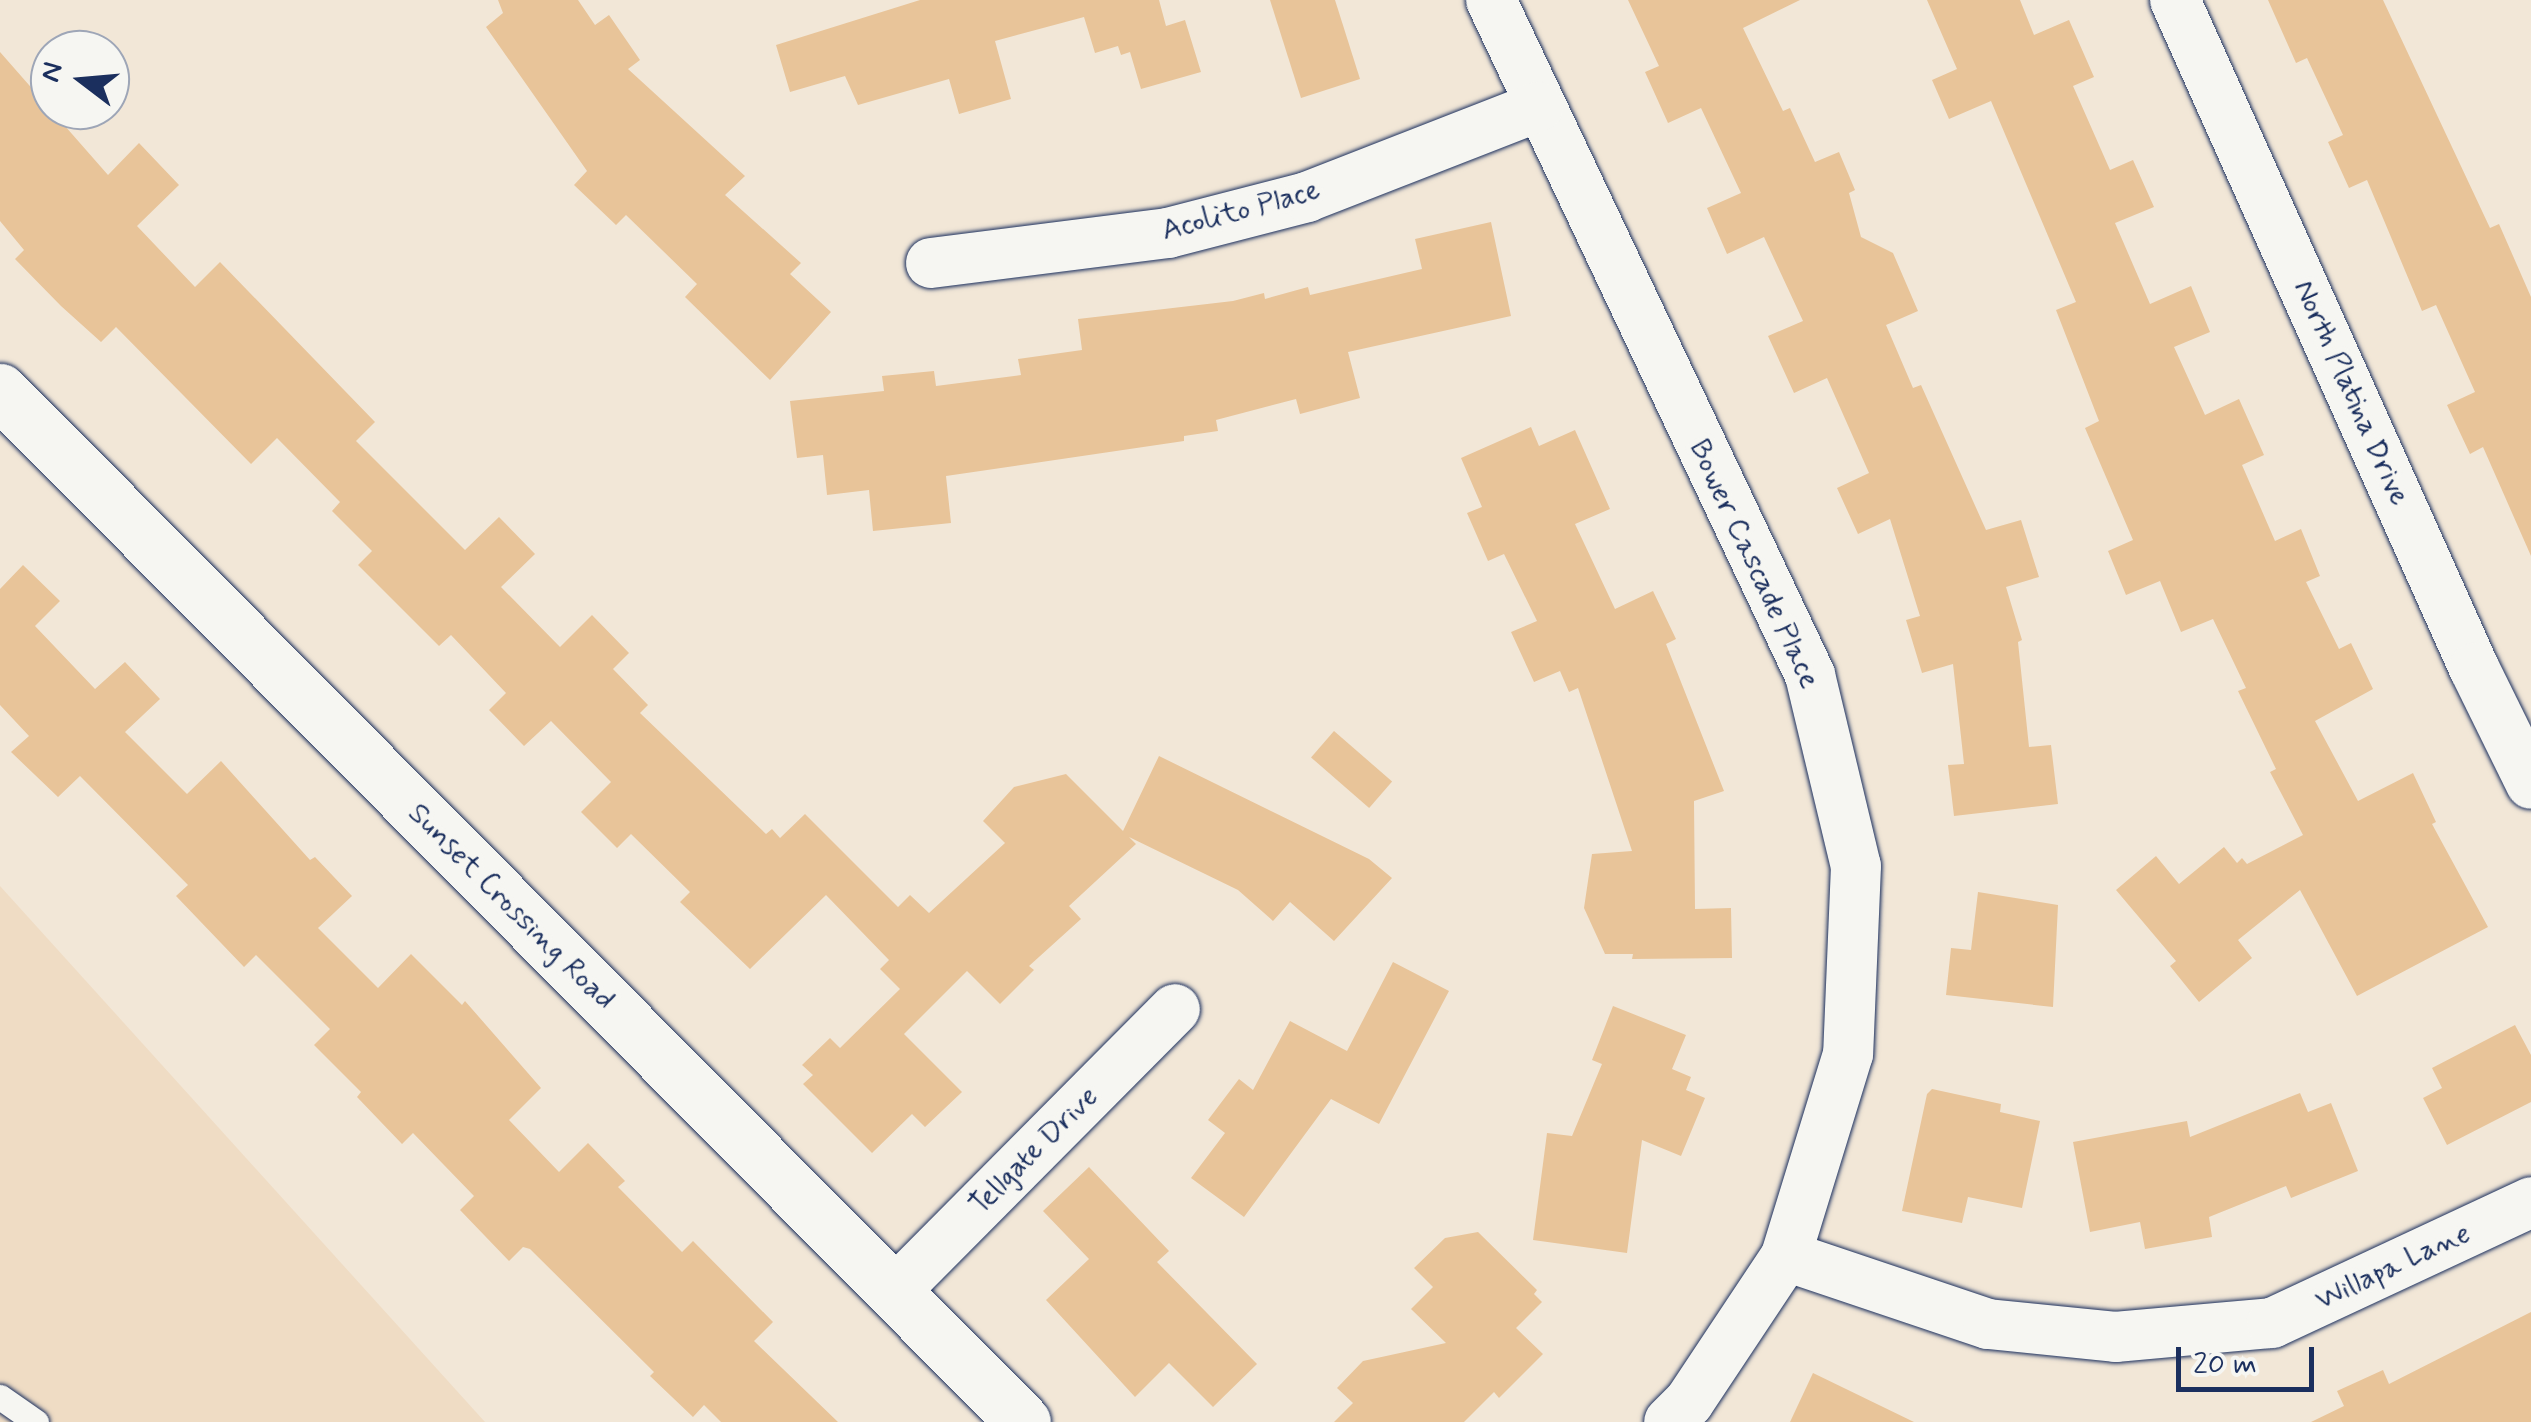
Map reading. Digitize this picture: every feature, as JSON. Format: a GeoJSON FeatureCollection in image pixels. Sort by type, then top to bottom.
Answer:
{"type":"FeatureCollection","features":[{"type":"Feature","properties":{"kind":"street","name":"Bower Cascade Place"},"geometry":{"type":"LineString","coordinates":[[1491,0],[1538,107],[1810,675],[1856,866],[1848,1054],[1786,1256],[1689,1402],[1669,1422]]}},
{"type":"Feature","properties":{"kind":"street","name":"North Platina Drive"},"geometry":{"type":"LineString","coordinates":[[2175,0],[2474,668],[2531,784]]}},
{"type":"Feature","properties":{"kind":"street","name":"Acolito Place"},"geometry":{"type":"LineString","coordinates":[[931,263],[1168,234],[1307,197],[1538,107]]}},
{"type":"Feature","properties":{"kind":"street","name":"Sunset Crossing Road"},"geometry":{"type":"LineString","coordinates":[[0,392],[1022,1422]]}},
{"type":"Feature","properties":{"kind":"street","name":"Tellgate Drive"},"geometry":{"type":"LineString","coordinates":[[893,1292],[1175,1009]]}},
{"type":"Feature","properties":{"kind":"street","name":"Willapa Lane"},"geometry":{"type":"LineString","coordinates":[[1786,1256],[1988,1324],[2114,1337],[2272,1324],[2531,1202]]}},
{"type":"Feature","properties":{"kind":"lane"},"geometry":{"type":"LineString","coordinates":[[0,1397],[36,1422]]}},
{"type":"Feature","properties":{"kind":"shaded area"},"geometry":{"type":"Polygon","coordinates":[[[0,886],[485,1422],[0,1422],[0,886]]]}},
{"type":"Feature","properties":{"kind":"building"},"geometry":{"type":"Polygon","coordinates":[[[498,0],[578,0],[595,25],[609,15],[640,60],[628,69],[745,176],[725,195],[801,263],[790,274],[831,312],[770,380],[685,297],[697,284],[626,215],[616,225],[574,185],[587,171],[486,27],[503,13],[498,0]]]}},
{"type":"Feature","properties":{"kind":"building"},"geometry":{"type":"Polygon","coordinates":[[[920,0],[1159,0],[1166,26],[1185,20],[1201,72],[1141,89],[1130,52],[1121,55],[1118,46],[1095,53],[1084,17],[995,41],[1011,99],[959,114],[949,79],[858,105],[845,76],[790,92],[776,45],[920,0]]]}},
{"type":"Feature","properties":{"kind":"building"},"geometry":{"type":"Polygon","coordinates":[[[1270,0],[1335,0],[1360,79],[1301,98],[1270,0]]]}},
{"type":"Feature","properties":{"kind":"building"},"geometry":{"type":"Polygon","coordinates":[[[1628,0],[1800,0],[1743,28],[1783,111],[1790,108],[1815,162],[1839,152],[1855,190],[1849,193],[1861,237],[1893,253],[1918,311],[1886,325],[1913,388],[1921,385],[1986,530],[2021,520],[2039,577],[2006,587],[2022,640],[2018,642],[2029,747],[2051,745],[2058,804],[1954,816],[1948,765],[1964,764],[1953,664],[1922,673],[1906,620],[1920,616],[1890,519],[1858,534],[1837,488],[1869,473],[1827,378],[1794,393],[1768,336],[1803,321],[1764,237],[1727,254],[1707,208],[1741,193],[1701,108],[1668,123],[1645,72],[1659,66],[1628,0]]]}},
{"type":"Feature","properties":{"kind":"building"},"geometry":{"type":"Polygon","coordinates":[[[1927,0],[2020,0],[2034,35],[2069,20],[2094,77],[2073,86],[2110,170],[2133,160],[2154,207],[2115,223],[2150,304],[2191,286],[2210,332],[2174,347],[2205,415],[2239,399],[2264,455],[2242,465],[2275,541],[2301,529],[2320,576],[2306,582],[2339,649],[2351,643],[2373,689],[2315,721],[2358,801],[2413,773],[2436,822],[2432,824],[2488,927],[2357,996],[2300,890],[2238,940],[2252,958],[2199,1002],[2170,966],[2176,961],[2116,890],[2156,856],[2179,884],[2224,847],[2237,863],[2242,858],[2247,864],[2303,835],[2270,772],[2276,769],[2238,691],[2246,688],[2213,619],[2181,632],[2160,581],[2126,595],[2108,551],[2133,540],[2085,428],[2099,421],[2056,310],[2076,302],[1991,101],[1949,119],[1932,80],[1957,69],[1927,0]]]}},
{"type":"Feature","properties":{"kind":"building"},"geometry":{"type":"Polygon","coordinates":[[[2268,0],[2383,0],[2490,228],[2499,224],[2531,297],[2531,556],[2483,447],[2470,454],[2447,405],[2475,392],[2436,305],[2422,311],[2367,180],[2349,188],[2328,142],[2343,135],[2307,58],[2296,63],[2268,0]]]}},
{"type":"Feature","properties":{"kind":"building"},"geometry":{"type":"Polygon","coordinates":[[[0,52],[30,86],[30,130],[68,130],[108,175],[139,143],[179,185],[137,226],[195,287],[220,262],[375,422],[356,441],[465,550],[499,517],[535,554],[501,587],[560,647],[592,615],[629,653],[613,669],[648,705],[640,713],[766,834],[772,829],[780,838],[805,814],[898,907],[910,895],[929,913],[1005,843],[983,821],[1014,787],[1066,774],[1123,831],[1159,756],[1369,859],[1392,878],[1334,941],[1290,902],[1273,921],[1238,890],[1129,837],[1136,844],[1069,906],[1081,919],[1029,966],[1034,970],[1000,1004],[967,971],[904,1034],[962,1092],[925,1127],[912,1114],[872,1153],[803,1084],[813,1075],[802,1065],[830,1038],[840,1048],[900,989],[880,969],[889,960],[826,895],[750,969],[680,902],[690,892],[631,834],[617,848],[581,812],[611,782],[551,721],[524,746],[489,710],[506,693],[451,635],[439,646],[358,565],[372,551],[332,511],[340,502],[277,438],[251,464],[116,327],[101,342],[61,306],[15,259],[24,250],[0,221],[0,52]]]}},
{"type":"Feature","properties":{"kind":"building"},"geometry":{"type":"Polygon","coordinates":[[[1491,222],[1511,316],[1348,352],[1360,398],[1300,414],[1296,399],[1216,420],[1218,431],[1184,436],[1184,441],[946,476],[951,523],[873,531],[869,490],[827,495],[823,455],[797,458],[790,401],[884,391],[882,376],[934,371],[936,386],[1021,375],[1018,359],[1082,350],[1078,319],[1233,301],[1264,293],[1265,299],[1308,287],[1310,295],[1422,269],[1415,239],[1491,222]]]}},
{"type":"Feature","properties":{"kind":"building"},"geometry":{"type":"Polygon","coordinates":[[[1531,427],[1539,446],[1575,430],[1610,509],[1575,524],[1615,609],[1653,591],[1676,639],[1666,644],[1724,791],[1694,801],[1695,909],[1731,908],[1732,958],[1632,959],[1633,954],[1605,954],[1584,908],[1592,854],[1632,851],[1578,688],[1569,692],[1560,671],[1534,682],[1511,632],[1537,621],[1504,554],[1488,561],[1467,513],[1482,507],[1461,458],[1531,427]]]}},
{"type":"Feature","properties":{"kind":"building"},"geometry":{"type":"Polygon","coordinates":[[[23,565],[60,601],[35,626],[95,689],[125,662],[160,699],[125,732],[187,794],[221,761],[310,860],[315,857],[352,896],[318,928],[378,988],[411,954],[462,1005],[465,1001],[541,1088],[509,1120],[559,1172],[588,1143],[625,1181],[618,1187],[682,1252],[693,1241],[773,1322],[754,1341],[838,1422],[721,1422],[704,1405],[693,1417],[650,1376],[654,1372],[530,1249],[523,1247],[509,1261],[460,1210],[474,1196],[413,1133],[402,1144],[357,1097],[361,1092],[314,1045],[330,1029],[256,955],[244,967],[176,896],[188,885],[80,776],[58,797],[11,752],[29,736],[0,705],[0,589],[23,565]]]}},
{"type":"Feature","properties":{"kind":"building"},"geometry":{"type":"Polygon","coordinates":[[[1334,731],[1392,782],[1369,808],[1311,757],[1334,731]]]}},
{"type":"Feature","properties":{"kind":"building"},"geometry":{"type":"Polygon","coordinates":[[[1978,892],[2058,905],[2053,1007],[1946,995],[1951,948],[1971,950],[1978,892]]]}},
{"type":"Feature","properties":{"kind":"building"},"geometry":{"type":"Polygon","coordinates":[[[1393,962],[1449,991],[1379,1124],[1331,1099],[1244,1217],[1191,1178],[1225,1133],[1208,1120],[1239,1079],[1253,1090],[1290,1021],[1347,1051],[1393,962]]]}},
{"type":"Feature","properties":{"kind":"building"},"geometry":{"type":"Polygon","coordinates":[[[1613,1006],[1686,1035],[1672,1069],[1691,1077],[1686,1090],[1705,1098],[1681,1156],[1642,1140],[1627,1253],[1533,1240],[1547,1133],[1572,1136],[1602,1064],[1592,1060],[1613,1006]]]}},
{"type":"Feature","properties":{"kind":"building"},"geometry":{"type":"Polygon","coordinates":[[[2515,1025],[2531,1055],[2531,1102],[2447,1145],[2423,1098],[2442,1088],[2432,1068],[2515,1025]]]}},
{"type":"Feature","properties":{"kind":"building"},"geometry":{"type":"Polygon","coordinates":[[[1932,1089],[2001,1104],[2000,1112],[2040,1121],[2022,1208],[1968,1197],[1962,1223],[1902,1211],[1927,1094],[1932,1089]]]}},
{"type":"Feature","properties":{"kind":"building"},"geometry":{"type":"Polygon","coordinates":[[[2300,1093],[2308,1112],[2331,1103],[2358,1171],[2291,1198],[2286,1186],[2209,1217],[2212,1237],[2145,1249],[2140,1222],[2090,1232],[2073,1142],[2187,1121],[2190,1137],[2300,1093]]]}},
{"type":"Feature","properties":{"kind":"building"},"geometry":{"type":"Polygon","coordinates":[[[1089,1167],[1169,1251],[1157,1262],[1257,1364],[1213,1407],[1169,1363],[1135,1397],[1046,1300],[1089,1259],[1043,1211],[1089,1167]]]}},
{"type":"Feature","properties":{"kind":"building"},"geometry":{"type":"Polygon","coordinates":[[[1478,1232],[1537,1290],[1534,1294],[1542,1302],[1516,1328],[1543,1354],[1499,1398],[1494,1392],[1464,1422],[1334,1422],[1353,1403],[1337,1388],[1363,1361],[1446,1343],[1411,1309],[1433,1287],[1414,1268],[1445,1238],[1478,1232]]]}},
{"type":"Feature","properties":{"kind":"building"},"geometry":{"type":"Polygon","coordinates":[[[2531,1312],[2531,1422],[2311,1422],[2344,1406],[2337,1391],[2383,1370],[2389,1384],[2531,1312]]]}},
{"type":"Feature","properties":{"kind":"building"},"geometry":{"type":"Polygon","coordinates":[[[1813,1373],[1914,1422],[1790,1422],[1813,1373]]]}}]}
